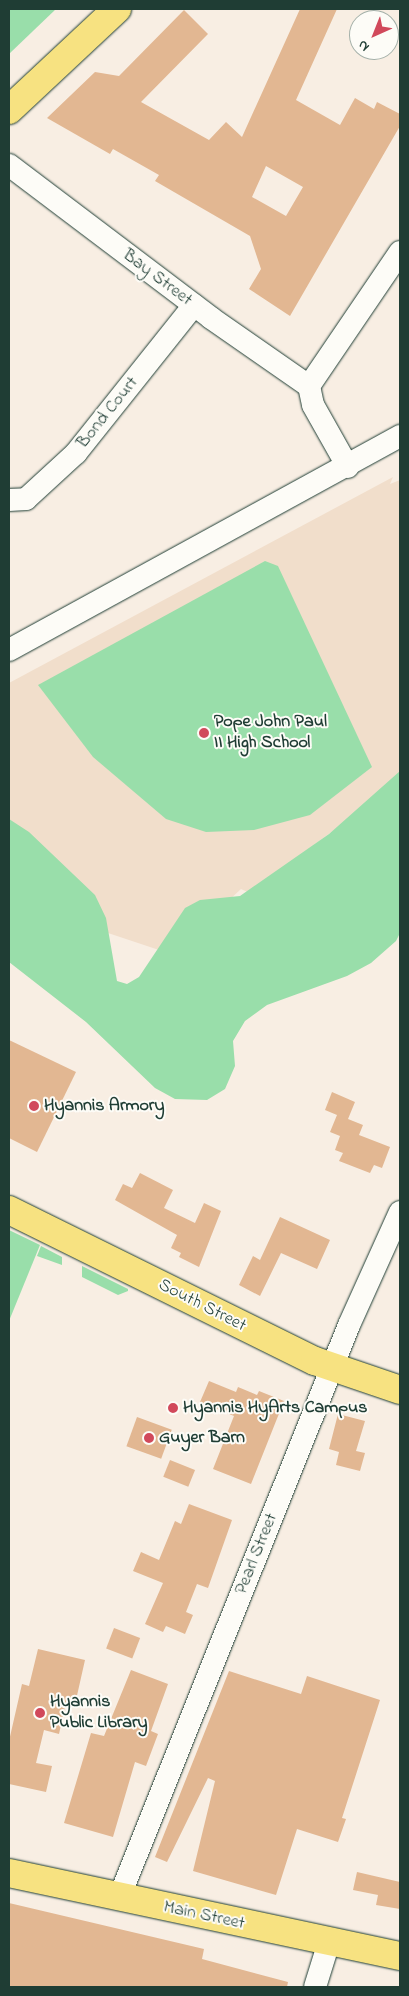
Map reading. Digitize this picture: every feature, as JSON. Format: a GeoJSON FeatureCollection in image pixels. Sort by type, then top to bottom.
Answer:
{"type":"FeatureCollection","features":[{"type":"Feature","properties":{"kind":"main road"},"geometry":{"type":"LineString","coordinates":[[9,110],[117,9]]}},
{"type":"Feature","properties":{"kind":"main road","name":"South Street"},"geometry":{"type":"LineString","coordinates":[[9,1210],[332,1369],[400,1390]]}},
{"type":"Feature","properties":{"kind":"main road","name":"Main Street"},"geometry":{"type":"LineString","coordinates":[[9,1873],[119,1898],[400,1956]]}},
{"type":"Feature","properties":{"kind":"street","name":"Bay Street"},"geometry":{"type":"LineString","coordinates":[[9,166],[194,305],[309,386]]}},
{"type":"Feature","properties":{"kind":"street"},"geometry":{"type":"LineString","coordinates":[[348,467],[313,405],[309,386],[400,252]]}},
{"type":"Feature","properties":{"kind":"street","name":"Bond Court"},"geometry":{"type":"LineString","coordinates":[[9,500],[26,499],[70,459],[194,305]]}},
{"type":"Feature","properties":{"kind":"street"},"geometry":{"type":"LineString","coordinates":[[9,650],[348,467],[400,436]]}},
{"type":"Feature","properties":{"kind":"street","name":"Pearl Street"},"geometry":{"type":"LineString","coordinates":[[119,1898],[332,1369],[400,1212]]}},
{"type":"Feature","properties":{"kind":"street"},"geometry":{"type":"LineString","coordinates":[[315,1987],[329,1942]]}},
{"type":"Feature","properties":{"kind":"shaded area","name":"Pope John Paul II High School"},"geometry":{"type":"Polygon","coordinates":[[[393,477],[390,484],[400,480],[400,782],[315,844],[277,906],[241,889],[171,954],[9,900],[9,683],[393,477]]]}},
{"type":"Feature","properties":{"kind":"green space"},"geometry":{"type":"Polygon","coordinates":[[[9,9],[56,9],[9,54],[9,9]]]}},
{"type":"Feature","properties":{"kind":"green space"},"geometry":{"type":"Polygon","coordinates":[[[265,561],[278,566],[372,767],[310,815],[254,830],[206,832],[166,819],[93,757],[38,685],[265,561]]]}},
{"type":"Feature","properties":{"kind":"green space"},"geometry":{"type":"Polygon","coordinates":[[[400,771],[400,933],[396,941],[371,963],[347,976],[267,1005],[245,1021],[233,1041],[235,1066],[225,1089],[207,1100],[175,1099],[155,1088],[86,1022],[9,962],[9,819],[29,832],[95,895],[106,918],[117,981],[127,984],[139,977],[185,908],[200,900],[240,896],[329,834],[400,771]]]}},
{"type":"Feature","properties":{"kind":"green space"},"geometry":{"type":"Polygon","coordinates":[[[9,1230],[40,1245],[9,1321],[9,1230]]]}},
{"type":"Feature","properties":{"kind":"green space"},"geometry":{"type":"Polygon","coordinates":[[[41,1246],[62,1257],[62,1265],[37,1256],[41,1246]]]}},
{"type":"Feature","properties":{"kind":"green space"},"geometry":{"type":"Polygon","coordinates":[[[82,1266],[128,1289],[128,1291],[118,1295],[82,1277],[82,1266]]]}},
{"type":"Feature","properties":{"kind":"building"},"geometry":{"type":"Polygon","coordinates":[[[300,9],[337,9],[296,100],[340,125],[355,98],[374,109],[377,102],[400,114],[400,126],[290,316],[249,289],[261,269],[250,236],[155,181],[159,175],[113,149],[110,154],[47,118],[95,72],[119,76],[184,10],[208,34],[141,102],[209,140],[226,122],[242,137],[300,9]],[[266,166],[252,197],[286,216],[303,187],[266,166]]]}},
{"type":"Feature","properties":{"kind":"building","name":"Hyannis Armory"},"geometry":{"type":"Polygon","coordinates":[[[9,1040],[76,1072],[37,1152],[9,1138],[9,1040]]]}},
{"type":"Feature","properties":{"kind":"building"},"geometry":{"type":"Polygon","coordinates":[[[332,1092],[355,1102],[348,1119],[363,1125],[359,1135],[390,1147],[382,1168],[374,1165],[370,1173],[339,1161],[343,1153],[335,1150],[340,1136],[330,1132],[337,1115],[325,1110],[332,1092]]]}},
{"type":"Feature","properties":{"kind":"building"},"geometry":{"type":"Polygon","coordinates":[[[140,1173],[173,1190],[164,1208],[195,1223],[204,1203],[221,1211],[199,1267],[179,1257],[181,1253],[171,1248],[177,1235],[115,1200],[123,1184],[132,1188],[140,1173]]]}},
{"type":"Feature","properties":{"kind":"building"},"geometry":{"type":"Polygon","coordinates":[[[280,1217],[330,1240],[317,1269],[281,1253],[260,1296],[239,1285],[253,1256],[260,1260],[280,1217]]]}},
{"type":"Feature","properties":{"kind":"building"},"geometry":{"type":"Polygon","coordinates":[[[209,1381],[236,1392],[238,1387],[257,1395],[259,1391],[284,1401],[251,1484],[213,1469],[234,1416],[200,1402],[209,1381]]]}},
{"type":"Feature","properties":{"kind":"building"},"geometry":{"type":"Polygon","coordinates":[[[338,1414],[365,1421],[356,1451],[365,1453],[360,1471],[336,1465],[339,1452],[329,1449],[338,1414]]]}},
{"type":"Feature","properties":{"kind":"building","name":"Guyer Barn"},"geometry":{"type":"Polygon","coordinates":[[[137,1417],[172,1430],[161,1459],[126,1446],[137,1417]]]}},
{"type":"Feature","properties":{"kind":"building"},"geometry":{"type":"Polygon","coordinates":[[[170,1460],[195,1470],[188,1487],[163,1477],[170,1460]]]}},
{"type":"Feature","properties":{"kind":"building"},"geometry":{"type":"Polygon","coordinates":[[[189,1504],[232,1520],[208,1588],[197,1584],[186,1612],[193,1615],[185,1634],[166,1626],[163,1632],[145,1624],[163,1583],[133,1571],[141,1552],[159,1560],[175,1521],[181,1524],[189,1504]]]}},
{"type":"Feature","properties":{"kind":"building"},"geometry":{"type":"Polygon","coordinates":[[[114,1628],[140,1638],[132,1659],[106,1649],[114,1628]]]}},
{"type":"Feature","properties":{"kind":"building","name":"Hyannis Public Library"},"geometry":{"type":"Polygon","coordinates":[[[38,1649],[85,1660],[76,1700],[67,1698],[59,1734],[44,1730],[36,1763],[52,1766],[46,1792],[9,1784],[9,1741],[22,1684],[29,1686],[38,1649]]]}},
{"type":"Feature","properties":{"kind":"building"},"geometry":{"type":"Polygon","coordinates":[[[131,1670],[168,1684],[151,1731],[158,1734],[146,1766],[135,1762],[113,1837],[64,1823],[91,1733],[104,1736],[131,1670]]]}},
{"type":"Feature","properties":{"kind":"building"},"geometry":{"type":"Polygon","coordinates":[[[229,1671],[301,1694],[307,1676],[380,1700],[342,1818],[346,1819],[338,1842],[297,1829],[276,1895],[193,1871],[215,1781],[208,1778],[167,1862],[155,1857],[229,1671]]]}},
{"type":"Feature","properties":{"kind":"building"},"geometry":{"type":"Polygon","coordinates":[[[357,1872],[400,1882],[400,1909],[376,1905],[378,1895],[353,1890],[357,1872]]]}},
{"type":"Feature","properties":{"kind":"building"},"geometry":{"type":"Polygon","coordinates":[[[9,1903],[204,1949],[202,1959],[288,1982],[287,1987],[9,1987],[9,1903]]]}},
{"type":"Feature","properties":{"kind":"place","name":"Pope John Paul II High School"},"geometry":{"type":"Point","coordinates":[204,733]}},
{"type":"Feature","properties":{"kind":"place","name":"Hyannis Armory"},"geometry":{"type":"Point","coordinates":[34,1106]}},
{"type":"Feature","properties":{"kind":"place","name":"Hyannis HyArts Campus"},"geometry":{"type":"Point","coordinates":[173,1408]}},
{"type":"Feature","properties":{"kind":"place","name":"Guyer Barn"},"geometry":{"type":"Point","coordinates":[149,1438]}},
{"type":"Feature","properties":{"kind":"place","name":"Hyannis Public Library"},"geometry":{"type":"Point","coordinates":[40,1713]}}]}
